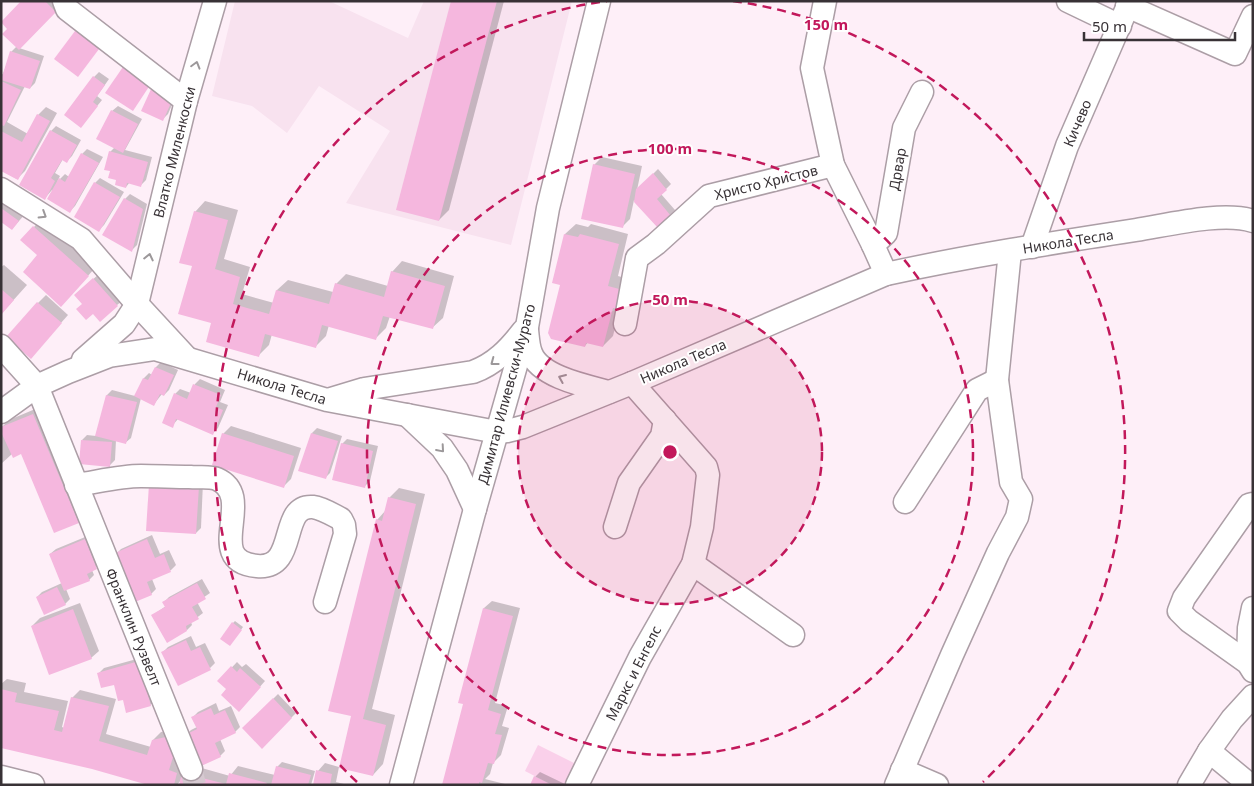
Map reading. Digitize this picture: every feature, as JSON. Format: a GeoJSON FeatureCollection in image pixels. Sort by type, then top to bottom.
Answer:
{"type":"FeatureCollection","features":[{"type":"Feature","properties":{"kind":"street"},"geometry":{"type":"LineString","coordinates":[[64,1],[68,9],[186,101]]}},
{"type":"Feature","properties":{"kind":"street","name":"Влатко Миленкоски"},"geometry":{"type":"LineString","coordinates":[[137,304],[186,101],[215,1]]}},
{"type":"Feature","properties":{"kind":"street","name":"Димитар Илиевски-Мурато"},"geometry":{"type":"LineString","coordinates":[[401,785],[475,509],[527,327],[548,208],[599,1]]}},
{"type":"Feature","properties":{"kind":"street"},"geometry":{"type":"LineString","coordinates":[[825,1],[812,68],[833,165]]}},
{"type":"Feature","properties":{"kind":"street"},"geometry":{"type":"LineString","coordinates":[[1068,1],[1126,11],[1236,54],[1253,16]]}},
{"type":"Feature","properties":{"kind":"street","name":"Кичево"},"geometry":{"type":"LineString","coordinates":[[899,778],[998,553],[1017,517],[1021,498],[1011,482],[997,380],[1021,249],[1126,11]]}},
{"type":"Feature","properties":{"kind":"street","name":"Дрвар"},"geometry":{"type":"LineString","coordinates":[[873,245],[886,233],[904,128],[922,92]]}},
{"type":"Feature","properties":{"kind":"street","name":"Христо Христов"},"geometry":{"type":"LineString","coordinates":[[625,324],[637,258],[656,244],[709,196],[833,165],[886,274]]}},
{"type":"Feature","properties":{"kind":"street"},"geometry":{"type":"LineString","coordinates":[[1,189],[81,239],[186,357]]}},
{"type":"Feature","properties":{"kind":"street","name":"Никола Тесла"},"geometry":{"type":"LineString","coordinates":[[68,372],[109,356],[156,349],[327,400],[497,432],[507,431],[523,427],[632,383],[886,274],[1021,249],[1198,221],[1236,219],[1253,221]]}},
{"type":"Feature","properties":{"kind":"street"},"geometry":{"type":"LineString","coordinates":[[1,412],[36,386],[68,372],[124,324],[137,304]]}},
{"type":"Feature","properties":{"kind":"street"},"geometry":{"type":"LineString","coordinates":[[527,327],[531,355],[544,369],[578,384],[609,392]]}},
{"type":"Feature","properties":{"kind":"street"},"geometry":{"type":"LineString","coordinates":[[327,400],[364,389],[473,372],[487,367],[527,327]]}},
{"type":"Feature","properties":{"kind":"street","name":"Франклин Рузвелт"},"geometry":{"type":"LineString","coordinates":[[1,346],[36,386],[192,769]]}},
{"type":"Feature","properties":{"kind":"street"},"geometry":{"type":"LineString","coordinates":[[905,502],[977,390],[997,380]]}},
{"type":"Feature","properties":{"kind":"street","name":"Маркс и Енгелс"},"geometry":{"type":"LineString","coordinates":[[577,785],[640,657],[693,564],[702,527],[707,471],[697,455],[632,383]]}},
{"type":"Feature","properties":{"kind":"street"},"geometry":{"type":"LineString","coordinates":[[406,415],[442,448],[457,470],[475,509]]}},
{"type":"Feature","properties":{"kind":"street"},"geometry":{"type":"LineString","coordinates":[[615,527],[629,483],[662,436],[665,420]]}},
{"type":"Feature","properties":{"kind":"street"},"geometry":{"type":"LineString","coordinates":[[76,485],[139,476],[216,478],[226,486],[233,496],[234,506],[230,543],[234,556],[241,561],[256,566],[268,566],[278,560],[296,513],[302,508],[314,507],[341,519],[345,534],[325,602]]}},
{"type":"Feature","properties":{"kind":"street"},"geometry":{"type":"LineString","coordinates":[[1250,667],[1189,621],[1179,611],[1184,598],[1250,505],[1253,504]]}},
{"type":"Feature","properties":{"kind":"street"},"geometry":{"type":"LineString","coordinates":[[693,564],[793,635]]}},
{"type":"Feature","properties":{"kind":"street"},"geometry":{"type":"LineString","coordinates":[[1250,667],[1249,628],[1253,608]]}},
{"type":"Feature","properties":{"kind":"street"},"geometry":{"type":"LineString","coordinates":[[1189,785],[1209,751],[1232,719],[1253,696]]}},
{"type":"Feature","properties":{"kind":"street"},"geometry":{"type":"LineString","coordinates":[[1209,751],[1250,785]]}},
{"type":"Feature","properties":{"kind":"street"},"geometry":{"type":"LineString","coordinates":[[1,777],[33,785]]}},
{"type":"Feature","properties":{"kind":"street"},"geometry":{"type":"LineString","coordinates":[[899,778],[937,785]]}},
{"type":"Feature","properties":{"kind":"shaded area"},"geometry":{"type":"Polygon","coordinates":[[[235,1],[329,1],[408,38],[424,1],[572,1],[511,245],[346,203],[390,131],[319,86],[287,133],[252,106],[212,96],[235,1]]]}},
{"type":"Feature","properties":{"kind":"shaded area"},"geometry":{"type":"Polygon","coordinates":[[[538,745],[578,765],[569,785],[552,785],[525,771],[538,745]]]}},
{"type":"Feature","properties":{"kind":"building"},"geometry":{"type":"Polygon","coordinates":[[[21,1],[45,1],[56,12],[19,50],[2,34],[7,29],[1,22],[21,1]]]}},
{"type":"Feature","properties":{"kind":"building"},"geometry":{"type":"Polygon","coordinates":[[[451,1],[497,1],[439,221],[396,210],[451,1]]]}},
{"type":"Feature","properties":{"kind":"building"},"geometry":{"type":"Polygon","coordinates":[[[78,27],[102,45],[78,77],[54,59],[78,27]]]}},
{"type":"Feature","properties":{"kind":"building"},"geometry":{"type":"Polygon","coordinates":[[[10,51],[40,61],[30,89],[1,80],[10,51]]]}},
{"type":"Feature","properties":{"kind":"building"},"geometry":{"type":"Polygon","coordinates":[[[125,64],[152,82],[133,111],[105,93],[125,64]]]}},
{"type":"Feature","properties":{"kind":"building"},"geometry":{"type":"Polygon","coordinates":[[[93,76],[105,85],[93,102],[98,106],[81,128],[64,115],[93,76]]]}},
{"type":"Feature","properties":{"kind":"building"},"geometry":{"type":"Polygon","coordinates":[[[1,81],[21,90],[4,126],[1,125],[1,81]]]}},
{"type":"Feature","properties":{"kind":"building"},"geometry":{"type":"Polygon","coordinates":[[[152,87],[174,96],[163,121],[141,111],[152,87]]]}},
{"type":"Feature","properties":{"kind":"building"},"geometry":{"type":"Polygon","coordinates":[[[111,110],[138,124],[123,153],[96,139],[111,110]]]}},
{"type":"Feature","properties":{"kind":"building"},"geometry":{"type":"Polygon","coordinates":[[[37,114],[50,121],[18,180],[1,171],[1,131],[22,142],[37,114]]]}},
{"type":"Feature","properties":{"kind":"building"},"geometry":{"type":"Polygon","coordinates":[[[50,130],[77,145],[67,163],[62,160],[51,178],[55,181],[45,200],[19,185],[50,130]]]}},
{"type":"Feature","properties":{"kind":"building"},"geometry":{"type":"Polygon","coordinates":[[[109,151],[148,162],[141,187],[127,183],[126,188],[115,185],[116,180],[108,178],[110,171],[104,170],[109,151]]]}},
{"type":"Feature","properties":{"kind":"building"},"geometry":{"type":"Polygon","coordinates":[[[81,153],[99,163],[70,213],[47,199],[59,178],[65,182],[81,153]]]}},
{"type":"Feature","properties":{"kind":"building"},"geometry":{"type":"Polygon","coordinates":[[[593,164],[635,174],[623,228],[581,219],[593,164]]]}},
{"type":"Feature","properties":{"kind":"building"},"geometry":{"type":"Polygon","coordinates":[[[653,173],[667,190],[657,199],[671,216],[658,228],[634,202],[636,189],[653,173]]]}},
{"type":"Feature","properties":{"kind":"building"},"geometry":{"type":"Polygon","coordinates":[[[94,182],[120,197],[99,232],[74,217],[94,182]]]}},
{"type":"Feature","properties":{"kind":"building"},"geometry":{"type":"Polygon","coordinates":[[[124,198],[143,209],[132,252],[102,235],[124,198]]]}},
{"type":"Feature","properties":{"kind":"building"},"geometry":{"type":"Polygon","coordinates":[[[1,208],[19,221],[12,230],[1,222],[1,208]]]}},
{"type":"Feature","properties":{"kind":"building"},"geometry":{"type":"Polygon","coordinates":[[[194,211],[228,220],[215,269],[240,277],[233,304],[269,314],[276,290],[329,304],[335,283],[384,297],[391,271],[445,286],[433,329],[383,316],[376,340],[322,325],[316,348],[265,334],[259,357],[206,342],[211,323],[178,314],[192,266],[179,263],[194,211]]]}},
{"type":"Feature","properties":{"kind":"building"},"geometry":{"type":"Polygon","coordinates":[[[33,226],[89,276],[61,307],[23,272],[37,255],[20,240],[33,226]]]}},
{"type":"Feature","properties":{"kind":"building"},"geometry":{"type":"Polygon","coordinates":[[[564,234],[578,237],[580,234],[619,244],[608,286],[623,290],[618,309],[613,308],[603,347],[586,343],[585,347],[551,339],[548,333],[560,285],[552,283],[564,234]]]}},
{"type":"Feature","properties":{"kind":"building"},"geometry":{"type":"Polygon","coordinates":[[[93,278],[118,306],[100,322],[93,314],[86,320],[76,309],[82,304],[74,295],[93,278]]]}},
{"type":"Feature","properties":{"kind":"building"},"geometry":{"type":"Polygon","coordinates":[[[1,289],[14,300],[1,315],[1,289]]]}},
{"type":"Feature","properties":{"kind":"building"},"geometry":{"type":"Polygon","coordinates":[[[37,302],[62,323],[31,359],[6,337],[37,302]]]}},
{"type":"Feature","properties":{"kind":"building"},"geometry":{"type":"Polygon","coordinates":[[[155,367],[174,375],[164,396],[160,394],[154,406],[134,396],[143,378],[148,380],[155,367]]]}},
{"type":"Feature","properties":{"kind":"building"},"geometry":{"type":"Polygon","coordinates":[[[193,384],[221,395],[216,407],[223,410],[213,435],[176,419],[173,428],[162,423],[174,393],[187,399],[193,384]]]}},
{"type":"Feature","properties":{"kind":"building"},"geometry":{"type":"Polygon","coordinates":[[[106,395],[137,402],[126,444],[95,436],[106,395]]]}},
{"type":"Feature","properties":{"kind":"building"},"geometry":{"type":"Polygon","coordinates":[[[33,414],[79,523],[54,533],[21,454],[13,458],[1,432],[1,427],[33,414]]]}},
{"type":"Feature","properties":{"kind":"building"},"geometry":{"type":"Polygon","coordinates":[[[222,433],[294,456],[284,488],[212,465],[222,433]]]}},
{"type":"Feature","properties":{"kind":"building"},"geometry":{"type":"Polygon","coordinates":[[[311,433],[338,441],[326,479],[298,471],[311,433]]]}},
{"type":"Feature","properties":{"kind":"building"},"geometry":{"type":"Polygon","coordinates":[[[81,440],[112,442],[110,467],[79,464],[81,440]]]}},
{"type":"Feature","properties":{"kind":"building"},"geometry":{"type":"Polygon","coordinates":[[[341,443],[373,451],[365,488],[332,480],[341,443]]]}},
{"type":"Feature","properties":{"kind":"building"},"geometry":{"type":"Polygon","coordinates":[[[149,484],[199,486],[196,534],[146,531],[149,484]]]}},
{"type":"Feature","properties":{"kind":"building"},"geometry":{"type":"Polygon","coordinates":[[[388,497],[416,504],[363,719],[386,725],[373,776],[339,768],[351,716],[328,711],[376,519],[382,521],[388,497]]]}},
{"type":"Feature","properties":{"kind":"building"},"geometry":{"type":"Polygon","coordinates":[[[85,539],[97,569],[87,574],[90,581],[64,591],[49,554],[85,539]]]}},
{"type":"Feature","properties":{"kind":"building"},"geometry":{"type":"Polygon","coordinates":[[[147,539],[155,558],[164,554],[171,572],[147,582],[152,595],[135,602],[115,553],[147,539]]]}},
{"type":"Feature","properties":{"kind":"building"},"geometry":{"type":"Polygon","coordinates":[[[197,583],[206,599],[192,607],[199,619],[186,626],[187,631],[167,643],[151,615],[165,607],[162,602],[197,583]]]}},
{"type":"Feature","properties":{"kind":"building"},"geometry":{"type":"Polygon","coordinates":[[[57,587],[66,605],[44,615],[36,597],[57,587]]]}},
{"type":"Feature","properties":{"kind":"building"},"geometry":{"type":"Polygon","coordinates":[[[483,608],[513,616],[488,710],[501,714],[495,734],[502,735],[494,764],[488,763],[482,783],[479,782],[479,785],[442,785],[463,704],[458,703],[483,608]]]}},
{"type":"Feature","properties":{"kind":"building"},"geometry":{"type":"Polygon","coordinates":[[[73,609],[92,659],[49,675],[31,626],[73,609]]]}},
{"type":"Feature","properties":{"kind":"building"},"geometry":{"type":"Polygon","coordinates":[[[232,622],[242,630],[230,646],[220,639],[232,622]]]}},
{"type":"Feature","properties":{"kind":"building"},"geometry":{"type":"Polygon","coordinates":[[[186,640],[191,651],[200,647],[211,670],[178,686],[161,652],[186,640]]]}},
{"type":"Feature","properties":{"kind":"building"},"geometry":{"type":"Polygon","coordinates":[[[139,661],[151,706],[126,713],[123,700],[118,701],[114,685],[101,688],[97,673],[139,661]]]}},
{"type":"Feature","properties":{"kind":"building"},"geometry":{"type":"Polygon","coordinates":[[[231,666],[237,672],[240,668],[261,687],[239,712],[221,695],[226,689],[217,681],[231,666]]]}},
{"type":"Feature","properties":{"kind":"building"},"geometry":{"type":"Polygon","coordinates":[[[1,689],[17,693],[15,702],[59,711],[54,730],[62,732],[71,697],[109,706],[99,741],[147,755],[152,740],[166,737],[174,754],[169,770],[177,773],[174,785],[148,785],[92,769],[1,748],[1,689]]]}},
{"type":"Feature","properties":{"kind":"building"},"geometry":{"type":"Polygon","coordinates":[[[273,698],[292,718],[262,749],[242,728],[273,698]]]}},
{"type":"Feature","properties":{"kind":"building"},"geometry":{"type":"Polygon","coordinates":[[[211,708],[214,715],[225,710],[236,733],[215,743],[221,757],[199,767],[185,735],[197,729],[191,717],[211,708]]]}},
{"type":"Feature","properties":{"kind":"building"},"geometry":{"type":"Polygon","coordinates":[[[276,766],[311,775],[308,785],[271,785],[276,766]]]}},
{"type":"Feature","properties":{"kind":"building"},"geometry":{"type":"Polygon","coordinates":[[[316,770],[332,774],[330,785],[313,785],[316,770]]]}},
{"type":"Feature","properties":{"kind":"building"},"geometry":{"type":"Polygon","coordinates":[[[182,773],[226,784],[229,773],[267,783],[266,785],[179,785],[182,773]]]}},
{"type":"Feature","properties":{"kind":"building"},"geometry":{"type":"Polygon","coordinates":[[[534,776],[552,785],[530,785],[534,776]]]}},
{"type":"Feature","properties":{"kind":"tunnel"},"geometry":{"type":"LineString","coordinates":[[191,769],[195,785]]}}]}
